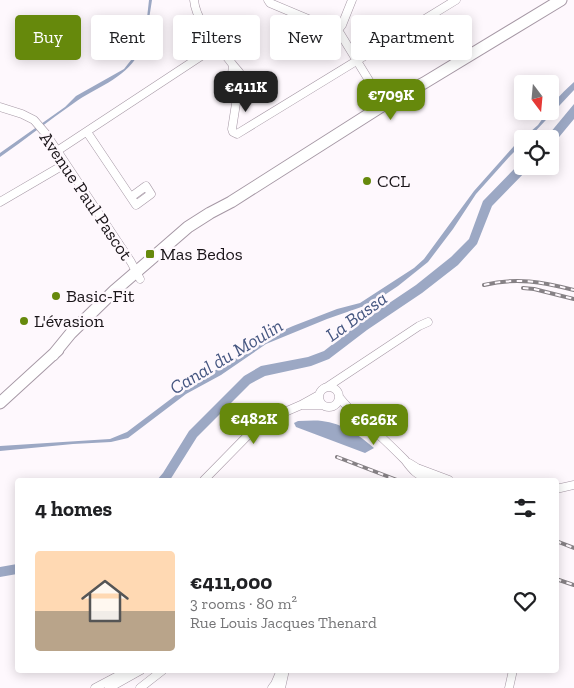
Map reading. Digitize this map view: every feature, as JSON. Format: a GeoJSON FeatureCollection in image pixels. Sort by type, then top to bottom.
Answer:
{"type":"FeatureCollection","features":[{"type":"Feature","properties":{"kind":"main road"},"geometry":{"type":"LineString","coordinates":[[0,403],[138,275],[231,202],[375,110],[424,83],[560,0]]}},
{"type":"Feature","properties":{"kind":"main road"},"geometry":{"type":"LineString","coordinates":[[341,132],[397,103],[424,83]]}},
{"type":"Feature","properties":{"kind":"street"},"geometry":{"type":"LineString","coordinates":[[194,0],[194,7],[199,15]]}},
{"type":"Feature","properties":{"kind":"street"},"geometry":{"type":"LineString","coordinates":[[268,0],[270,3],[297,15]]}},
{"type":"Feature","properties":{"kind":"street"},"geometry":{"type":"LineString","coordinates":[[341,26],[352,0]]}},
{"type":"Feature","properties":{"kind":"street"},"geometry":{"type":"LineString","coordinates":[[229,60],[243,78],[232,129],[237,134],[357,61],[443,3],[456,0]]}},
{"type":"Feature","properties":{"kind":"street"},"geometry":{"type":"LineString","coordinates":[[341,35],[373,87],[375,110]]}},
{"type":"Feature","properties":{"kind":"street"},"geometry":{"type":"LineString","coordinates":[[57,151],[195,60]]}},
{"type":"Feature","properties":{"kind":"street"},"geometry":{"type":"LineString","coordinates":[[373,87],[393,99]]}},
{"type":"Feature","properties":{"kind":"street","name":"Avenue Paul Pascot"},"geometry":{"type":"LineString","coordinates":[[0,107],[34,120],[46,134],[138,275]]}},
{"type":"Feature","properties":{"kind":"street"},"geometry":{"type":"LineString","coordinates":[[87,132],[131,197]]}},
{"type":"Feature","properties":{"kind":"street"},"geometry":{"type":"LineString","coordinates":[[0,202],[65,164]]}},
{"type":"Feature","properties":{"kind":"street"},"geometry":{"type":"LineString","coordinates":[[322,405],[319,395],[322,389],[428,322]]}},
{"type":"Feature","properties":{"kind":"street"},"geometry":{"type":"LineString","coordinates":[[332,407],[337,404],[344,379],[348,372]]}},
{"type":"Feature","properties":{"kind":"street"},"geometry":{"type":"LineString","coordinates":[[327,387],[334,388],[356,416],[380,436],[410,468],[425,478]]}},
{"type":"Feature","properties":{"kind":"street"},"geometry":{"type":"LineString","coordinates":[[206,478],[256,427],[282,412],[319,395]]}},
{"type":"Feature","properties":{"kind":"street"},"geometry":{"type":"LineString","coordinates":[[300,405],[322,405],[356,416]]}},
{"type":"Feature","properties":{"kind":"street"},"geometry":{"type":"LineString","coordinates":[[405,461],[443,478]]}},
{"type":"Feature","properties":{"kind":"street"},"geometry":{"type":"LineString","coordinates":[[559,488],[574,485]]}},
{"type":"Feature","properties":{"kind":"street"},"geometry":{"type":"LineString","coordinates":[[95,688],[123,673]]}},
{"type":"Feature","properties":{"kind":"street"},"geometry":{"type":"LineString","coordinates":[[109,688],[136,673]]}},
{"type":"Feature","properties":{"kind":"street"},"geometry":{"type":"LineString","coordinates":[[140,688],[159,673]]}},
{"type":"Feature","properties":{"kind":"street"},"geometry":{"type":"LineString","coordinates":[[272,688],[276,684],[280,673]]}},
{"type":"Feature","properties":{"kind":"street"},"geometry":{"type":"LineString","coordinates":[[281,688],[284,673]]}},
{"type":"Feature","properties":{"kind":"street"},"geometry":{"type":"LineString","coordinates":[[509,688],[512,673]]}},
{"type":"Feature","properties":{"kind":"water"},"geometry":{"type":"Polygon","coordinates":[[[149,0],[152,0],[150,15],[147,15],[149,0]]]}},
{"type":"Feature","properties":{"kind":"water"},"geometry":{"type":"Polygon","coordinates":[[[131,60],[134,60],[117,77],[74,103],[0,157],[0,153],[65,107],[76,96],[124,69],[131,60]]]}},
{"type":"Feature","properties":{"kind":"water"},"geometry":{"type":"Polygon","coordinates":[[[574,82],[574,90],[559,106],[559,97],[574,82]]]}},
{"type":"Feature","properties":{"kind":"water"},"geometry":{"type":"Polygon","coordinates":[[[574,104],[574,119],[559,137],[559,130],[552,130],[574,104]]]}},
{"type":"Feature","properties":{"kind":"water"},"geometry":{"type":"Polygon","coordinates":[[[542,120],[546,120],[536,130],[532,130],[542,120]]]}},
{"type":"Feature","properties":{"kind":"water"},"geometry":{"type":"Polygon","coordinates":[[[514,146],[514,152],[476,194],[428,262],[377,300],[266,344],[221,375],[186,394],[128,438],[111,442],[0,451],[0,446],[110,439],[127,432],[184,389],[277,333],[337,309],[360,303],[414,268],[424,259],[474,191],[514,146]]]}},
{"type":"Feature","properties":{"kind":"water"},"geometry":{"type":"Polygon","coordinates":[[[514,169],[514,175],[522,175],[492,206],[477,244],[458,265],[329,359],[311,366],[265,376],[250,384],[197,437],[171,478],[159,478],[189,431],[244,376],[261,366],[308,357],[324,351],[361,322],[416,285],[451,257],[469,239],[483,201],[514,169]]]}},
{"type":"Feature","properties":{"kind":"water"},"geometry":{"type":"Polygon","coordinates":[[[298,421],[319,421],[336,424],[356,434],[374,448],[365,453],[296,427],[294,423],[298,421]]]}},
{"type":"Feature","properties":{"kind":"water"},"geometry":{"type":"Polygon","coordinates":[[[15,564],[15,574],[0,577],[0,567],[15,564]]]}},
{"type":"Feature","properties":{"kind":"railway"},"geometry":{"type":"LineString","coordinates":[[484,285],[519,281],[574,290]]}},
{"type":"Feature","properties":{"kind":"railway"},"geometry":{"type":"LineString","coordinates":[[523,288],[574,299]]}},
{"type":"Feature","properties":{"kind":"railway"},"geometry":{"type":"LineString","coordinates":[[337,457],[392,478]]}},
{"type":"Feature","properties":{"kind":"railway"},"geometry":{"type":"LineString","coordinates":[[559,542],[574,548]]}},
{"type":"Feature","properties":{"kind":"railway"},"geometry":{"type":"LineString","coordinates":[[559,580],[574,585]]}},
{"type":"Feature","properties":{"kind":"place","name":"CCL"},"geometry":{"type":"Point","coordinates":[367,181]}},
{"type":"Feature","properties":{"kind":"place","name":"Mas Bedos"},"geometry":{"type":"Point","coordinates":[150,254]}},
{"type":"Feature","properties":{"kind":"place","name":"Basic-Fit"},"geometry":{"type":"Point","coordinates":[56,296]}},
{"type":"Feature","properties":{"kind":"place","name":"L'évasion"},"geometry":{"type":"Point","coordinates":[24,321]}},
{"type":"Feature","properties":{"kind":"water label","name":"La Bassa"},"geometry":{"type":"Point","coordinates":[356,316]}},
{"type":"Feature","properties":{"kind":"water label","name":"Canal du Moulin"},"geometry":{"type":"Point","coordinates":[226,356]}}]}
